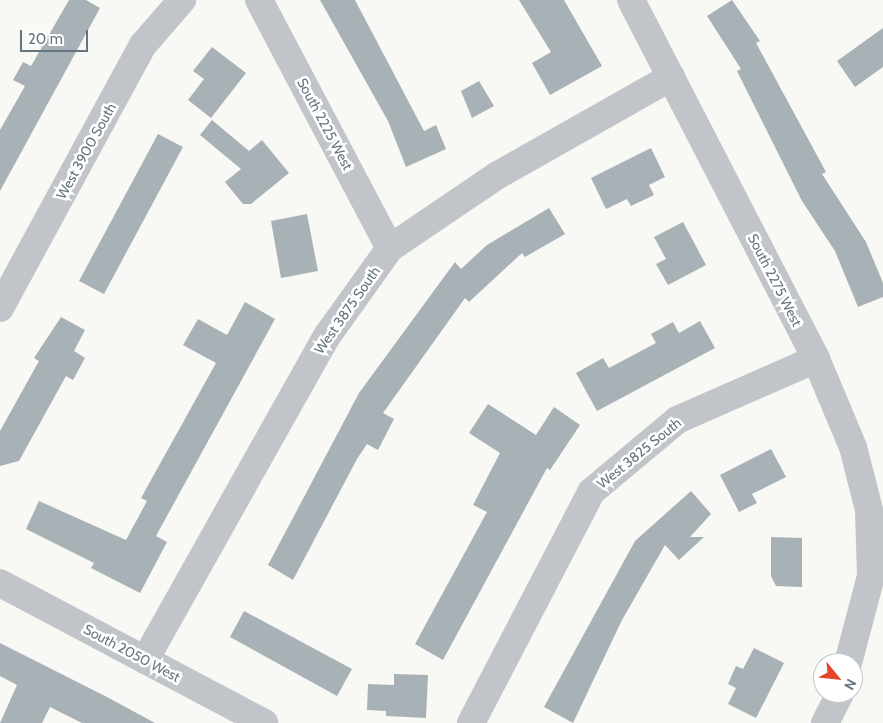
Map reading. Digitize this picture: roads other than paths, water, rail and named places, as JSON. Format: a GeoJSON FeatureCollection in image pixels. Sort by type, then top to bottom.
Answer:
{"type":"FeatureCollection","features":[{"type":"Feature","properties":{"kind":"street","name":"West 3900 South"},"geometry":{"type":"LineString","coordinates":[[0,308],[143,46],[182,0]]}},
{"type":"Feature","properties":{"kind":"street","name":"South 2225 West"},"geometry":{"type":"LineString","coordinates":[[259,0],[390,248]]}},
{"type":"Feature","properties":{"kind":"street","name":"South 2275 West"},"geometry":{"type":"LineString","coordinates":[[631,0],[816,359],[853,447],[869,510],[871,576],[851,653]]}},
{"type":"Feature","properties":{"kind":"street","name":"West 3875 South"},"geometry":{"type":"LineString","coordinates":[[145,660],[327,336],[390,248],[498,174],[671,77]]}},
{"type":"Feature","properties":{"kind":"street","name":"West 3825 South"},"geometry":{"type":"LineString","coordinates":[[471,723],[591,492],[677,420],[816,359]]}},
{"type":"Feature","properties":{"kind":"street","name":"South 2050 West"},"geometry":{"type":"LineString","coordinates":[[0,583],[264,723]]}},
{"type":"Feature","properties":{"kind":"street"},"geometry":{"type":"LineString","coordinates":[[824,723],[835,703]]}}]}
